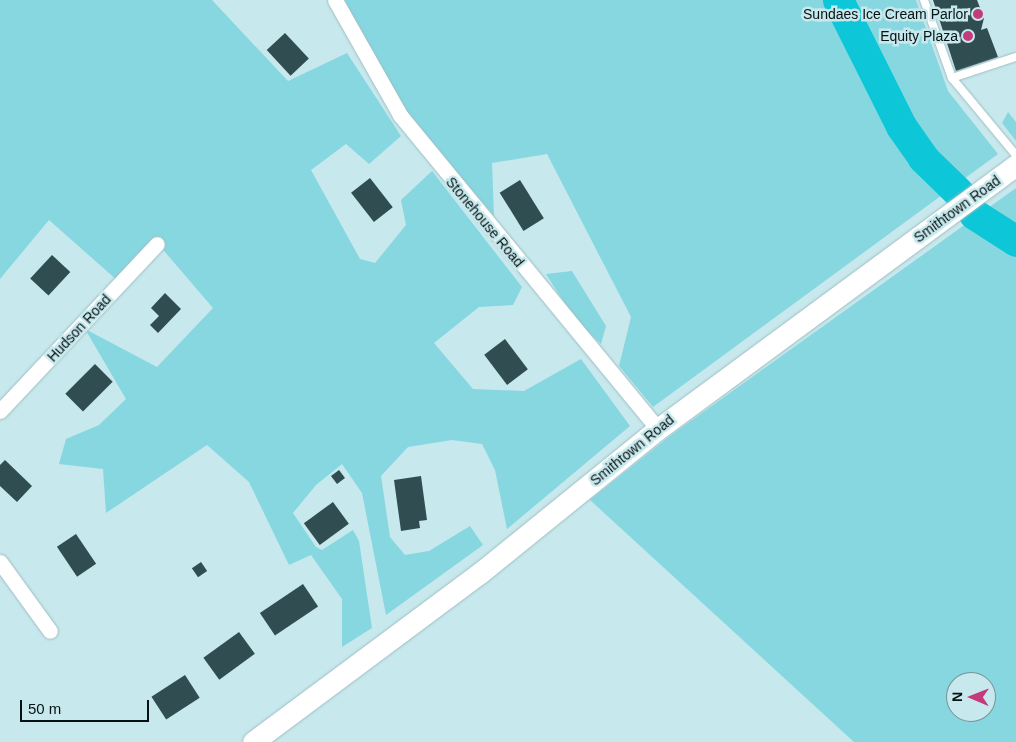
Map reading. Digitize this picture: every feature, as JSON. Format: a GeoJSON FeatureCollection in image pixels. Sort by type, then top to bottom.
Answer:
{"type":"FeatureCollection","features":[{"type":"Feature","properties":{"kind":"street","name":"Stonehouse Road"},"geometry":{"type":"LineString","coordinates":[[335,0],[400,115],[658,429]]}},
{"type":"Feature","properties":{"kind":"street","name":"Smithtown Road"},"geometry":{"type":"LineString","coordinates":[[253,742],[480,573],[658,429],[1016,165]]}},
{"type":"Feature","properties":{"kind":"street","name":"Hudson Road"},"geometry":{"type":"LineString","coordinates":[[0,411],[157,244]]}},
{"type":"Feature","properties":{"kind":"street"},"geometry":{"type":"LineString","coordinates":[[0,562],[50,631]]}},
{"type":"Feature","properties":{"kind":"lane"},"geometry":{"type":"LineString","coordinates":[[924,0],[952,78],[1016,156]]}},
{"type":"Feature","properties":{"kind":"lane"},"geometry":{"type":"LineString","coordinates":[[952,78],[1016,57]]}},
{"type":"Feature","properties":{"kind":"shaded area"},"geometry":{"type":"Polygon","coordinates":[[[0,0],[212,0],[288,81],[347,53],[401,136],[369,164],[346,144],[311,170],[360,259],[375,263],[406,225],[401,200],[432,171],[522,287],[513,305],[479,307],[434,343],[473,389],[524,391],[581,359],[630,426],[507,529],[495,470],[482,444],[452,440],[408,447],[381,476],[390,537],[405,555],[429,551],[470,526],[483,545],[386,615],[362,493],[342,464],[316,485],[293,513],[316,547],[322,550],[353,530],[359,541],[372,628],[342,647],[342,599],[311,555],[289,565],[249,482],[207,445],[106,513],[103,469],[59,464],[66,439],[99,425],[126,399],[85,329],[157,367],[213,308],[153,238],[118,281],[49,220],[0,279],[0,0]]]}},
{"type":"Feature","properties":{"kind":"shaded area"},"geometry":{"type":"Polygon","coordinates":[[[343,0],[916,0],[948,91],[998,154],[653,407],[619,366],[631,317],[547,154],[492,163],[494,216],[399,106],[343,0]]]}},
{"type":"Feature","properties":{"kind":"shaded area"},"geometry":{"type":"Polygon","coordinates":[[[1008,112],[1016,122],[1016,141],[1002,123],[1008,112]]]}},
{"type":"Feature","properties":{"kind":"shaded area"},"geometry":{"type":"Polygon","coordinates":[[[1016,188],[1016,742],[854,742],[590,500],[670,436],[1016,188]]]}},
{"type":"Feature","properties":{"kind":"shaded area"},"geometry":{"type":"Polygon","coordinates":[[[572,271],[606,326],[601,344],[576,321],[546,274],[572,271]]]}},
{"type":"Feature","properties":{"kind":"building","name":"Equity Plaza"},"geometry":{"type":"Polygon","coordinates":[[[933,0],[977,0],[984,18],[981,30],[987,28],[998,57],[956,71],[933,0]]]}},
{"type":"Feature","properties":{"kind":"building"},"geometry":{"type":"Polygon","coordinates":[[[285,33],[309,59],[291,76],[267,50],[285,33]]]}},
{"type":"Feature","properties":{"kind":"building"},"geometry":{"type":"Polygon","coordinates":[[[370,178],[393,207],[374,222],[351,193],[370,178]]]}},
{"type":"Feature","properties":{"kind":"building"},"geometry":{"type":"Polygon","coordinates":[[[520,180],[544,218],[523,231],[500,193],[520,180]]]}},
{"type":"Feature","properties":{"kind":"building"},"geometry":{"type":"Polygon","coordinates":[[[52,255],[70,272],[48,295],[30,278],[52,255]]]}},
{"type":"Feature","properties":{"kind":"building"},"geometry":{"type":"Polygon","coordinates":[[[165,293],[181,309],[158,333],[150,325],[159,316],[151,308],[165,293]]]}},
{"type":"Feature","properties":{"kind":"building"},"geometry":{"type":"Polygon","coordinates":[[[505,339],[528,369],[507,385],[484,355],[505,339]]]}},
{"type":"Feature","properties":{"kind":"building"},"geometry":{"type":"Polygon","coordinates":[[[95,364],[113,382],[83,411],[65,394],[95,364]]]}},
{"type":"Feature","properties":{"kind":"building"},"geometry":{"type":"Polygon","coordinates":[[[5,460],[32,486],[17,502],[0,486],[0,465],[5,460]]]}},
{"type":"Feature","properties":{"kind":"building"},"geometry":{"type":"Polygon","coordinates":[[[339,470],[345,478],[337,484],[331,476],[339,470]]]}},
{"type":"Feature","properties":{"kind":"building"},"geometry":{"type":"Polygon","coordinates":[[[421,476],[427,520],[419,521],[420,528],[401,531],[394,480],[421,476]]]}},
{"type":"Feature","properties":{"kind":"building"},"geometry":{"type":"Polygon","coordinates":[[[333,502],[349,524],[320,545],[304,523],[333,502]]]}},
{"type":"Feature","properties":{"kind":"building"},"geometry":{"type":"Polygon","coordinates":[[[76,534],[96,564],[77,577],[57,547],[76,534]]]}},
{"type":"Feature","properties":{"kind":"building"},"geometry":{"type":"Polygon","coordinates":[[[201,562],[207,571],[198,577],[192,568],[201,562]]]}},
{"type":"Feature","properties":{"kind":"building"},"geometry":{"type":"Polygon","coordinates":[[[303,584],[318,606],[275,635],[260,613],[303,584]]]}},
{"type":"Feature","properties":{"kind":"building"},"geometry":{"type":"Polygon","coordinates":[[[239,632],[255,654],[219,680],[203,658],[239,632]]]}},
{"type":"Feature","properties":{"kind":"building"},"geometry":{"type":"Polygon","coordinates":[[[185,675],[200,698],[166,719],[151,697],[185,675]]]}},
{"type":"Feature","properties":{"kind":"waterway"},"geometry":{"type":"LineString","coordinates":[[838,0],[901,126],[923,158],[958,192]]}},
{"type":"Feature","properties":{"kind":"waterway"},"geometry":{"type":"LineString","coordinates":[[974,214],[1016,241]]}},
{"type":"Feature","properties":{"kind":"place","name":"Sundaes Ice Cream Parlor"},"geometry":{"type":"Point","coordinates":[978,14]}},
{"type":"Feature","properties":{"kind":"place","name":"Equity Plaza"},"geometry":{"type":"Point","coordinates":[968,36]}}]}
